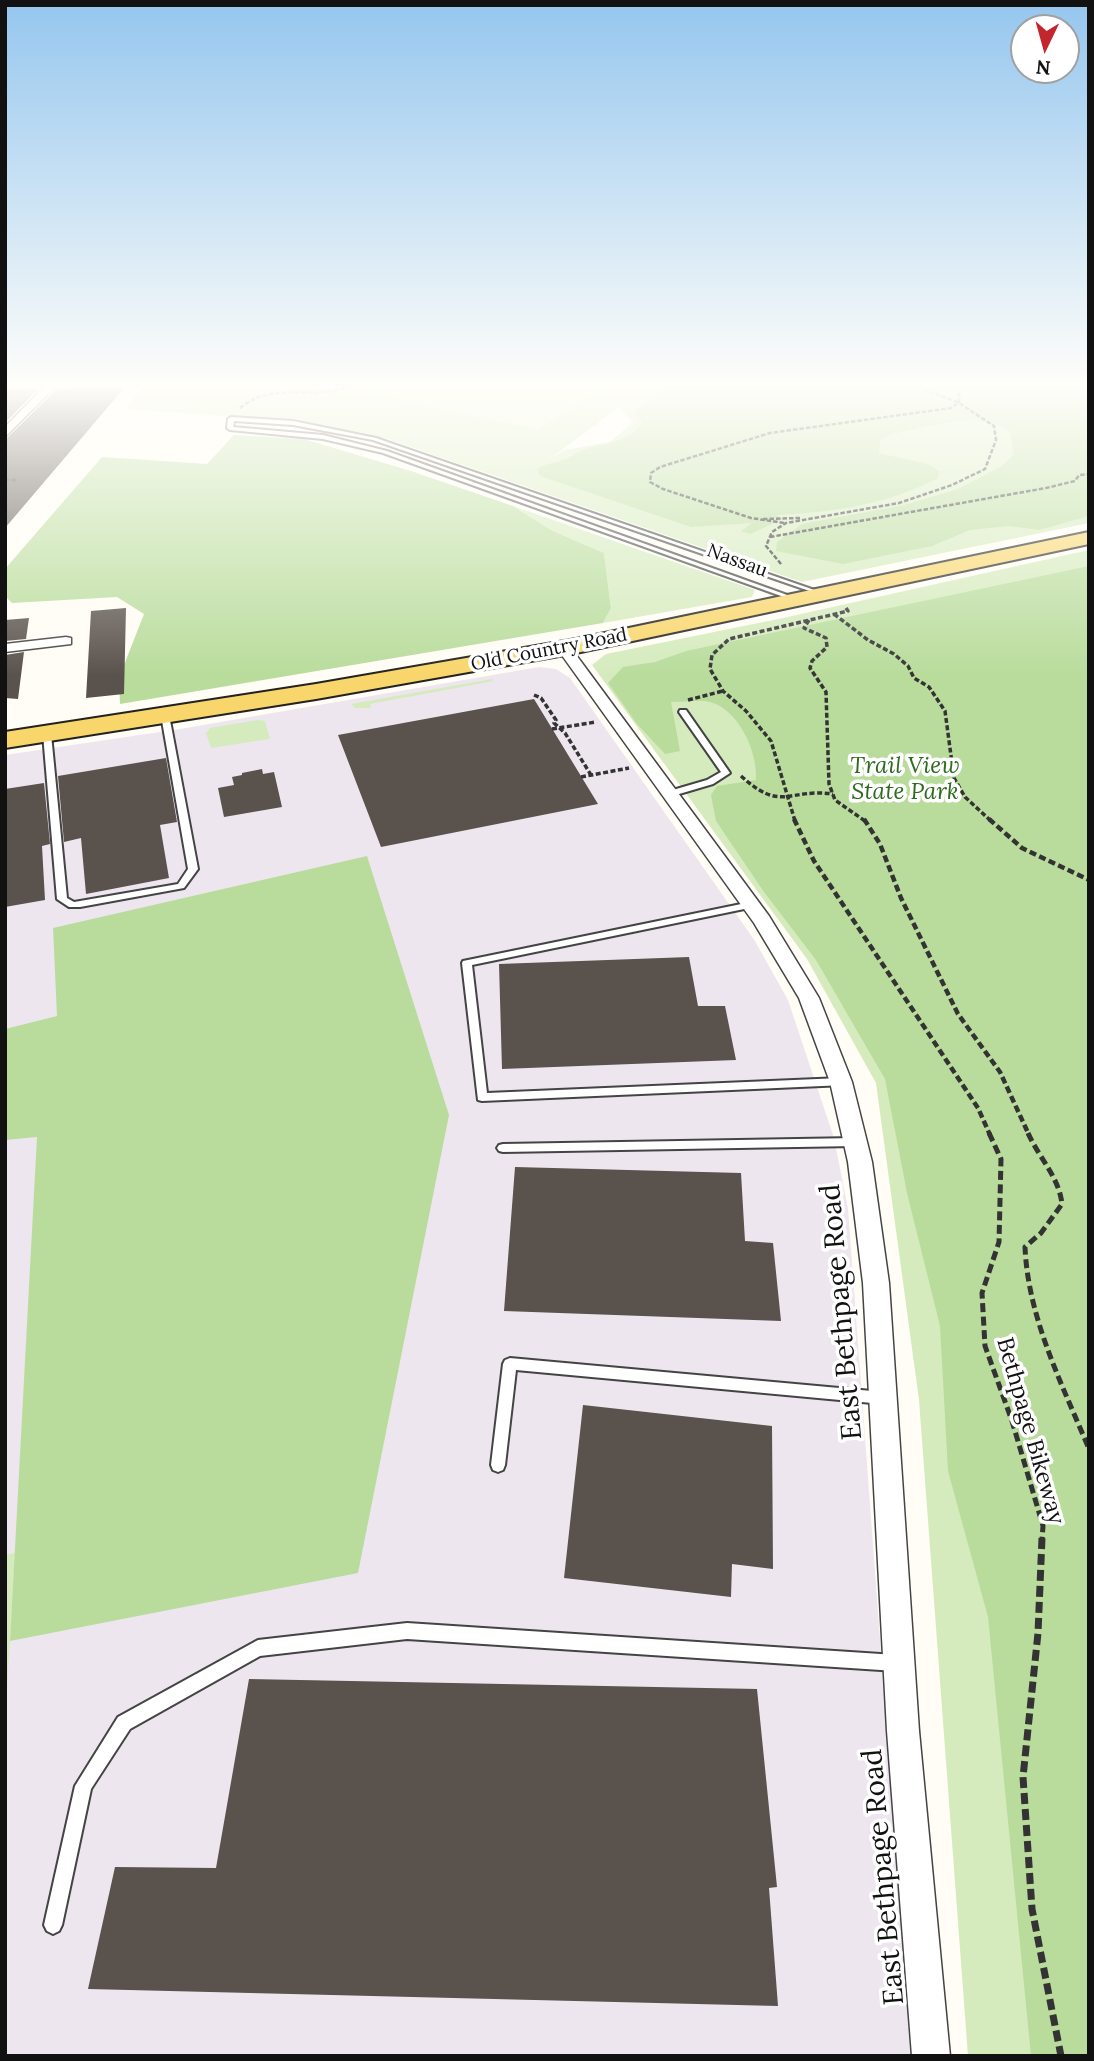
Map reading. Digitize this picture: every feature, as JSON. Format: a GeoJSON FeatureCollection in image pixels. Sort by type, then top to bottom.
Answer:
{"type":"FeatureCollection","features":[{"type":"Feature","properties":{"kind":"main road","name":"Old Country Road"},"geometry":{"type":"LineString","coordinates":[[5,740],[563,647],[804,610],[1089,538]]}},
{"type":"Feature","properties":{"kind":"street"},"geometry":{"type":"LineString","coordinates":[[5,648],[66,641]]}},
{"type":"Feature","properties":{"kind":"street","name":"East Bethpage Road"},"geometry":{"type":"LineString","coordinates":[[563,647],[751,905],[809,998],[827,1039],[841,1082],[856,1142],[876,1283],[899,1663],[931,2056]]}},
{"type":"Feature","properties":{"kind":"lane","name":"Nassau"},"geometry":{"type":"LineString","coordinates":[[468,483],[804,610]]}},
{"type":"Feature","properties":{"kind":"lane"},"geometry":{"type":"LineString","coordinates":[[495,483],[830,605]]}},
{"type":"Feature","properties":{"kind":"lane"},"geometry":{"type":"LineString","coordinates":[[669,794],[710,782],[726,773],[683,712]]}},
{"type":"Feature","properties":{"kind":"lane"},"geometry":{"type":"LineString","coordinates":[[47,734],[62,898],[72,905],[171,889],[188,879],[192,863],[165,715]]}},
{"type":"Feature","properties":{"kind":"lane"},"geometry":{"type":"LineString","coordinates":[[751,905],[467,963],[482,1097],[841,1082]]}},
{"type":"Feature","properties":{"kind":"lane"},"geometry":{"type":"LineString","coordinates":[[503,1148],[856,1142]]}},
{"type":"Feature","properties":{"kind":"lane"},"geometry":{"type":"LineString","coordinates":[[498,1465],[510,1364],[883,1398]]}},
{"type":"Feature","properties":{"kind":"lane"},"geometry":{"type":"LineString","coordinates":[[53,1925],[83,1786],[124,1723],[258,1648],[407,1631],[899,1663]]}},
{"type":"Feature","properties":{"kind":"path"},"geometry":{"type":"LineString","coordinates":[[652,483],[759,520],[786,523],[892,505],[953,483]]}},
{"type":"Feature","properties":{"kind":"path"},"geometry":{"type":"LineString","coordinates":[[769,537],[958,504],[988,494],[1013,494],[1068,483]]}},
{"type":"Feature","properties":{"kind":"path"},"geometry":{"type":"LineString","coordinates":[[759,520],[814,518]]}},
{"type":"Feature","properties":{"kind":"path"},"geometry":{"type":"LineString","coordinates":[[784,566],[766,547],[769,537],[786,523]]}},
{"type":"Feature","properties":{"kind":"path"},"geometry":{"type":"LineString","coordinates":[[830,605],[867,640],[894,654],[908,666],[914,677],[929,687],[935,695],[945,711],[954,778],[965,797],[1023,848],[1089,880]]}},
{"type":"Feature","properties":{"kind":"path","name":"Bethpage Bikeway"},"geometry":{"type":"LineString","coordinates":[[830,605],[804,610],[743,634],[719,647],[709,662],[723,691],[746,711],[771,741],[788,797],[814,861],[978,1108],[1002,1159],[999,1242],[982,1293],[985,1346],[1012,1421],[1043,1527],[1038,1633],[1023,1777],[1032,1909],[1061,2056]]}},
{"type":"Feature","properties":{"kind":"path"},"geometry":{"type":"LineString","coordinates":[[804,610],[804,628],[826,638],[827,647],[812,661],[810,668],[826,692],[829,784],[835,800],[864,819],[880,844],[901,898],[958,1014],[1000,1072],[1038,1155],[1060,1185],[1062,1204],[1041,1233],[1025,1247],[1024,1269],[1051,1356],[1089,1449]]}},
{"type":"Feature","properties":{"kind":"path"},"geometry":{"type":"LineString","coordinates":[[683,712],[679,704],[723,691]]}},
{"type":"Feature","properties":{"kind":"path"},"geometry":{"type":"LineString","coordinates":[[534,695],[541,698],[556,720],[555,729]]}},
{"type":"Feature","properties":{"kind":"path"},"geometry":{"type":"LineString","coordinates":[[555,729],[600,721]]}},
{"type":"Feature","properties":{"kind":"path"},"geometry":{"type":"LineString","coordinates":[[555,729],[565,733],[591,775]]}},
{"type":"Feature","properties":{"kind":"path"},"geometry":{"type":"LineString","coordinates":[[581,777],[634,767]]}},
{"type":"Feature","properties":{"kind":"path"},"geometry":{"type":"LineString","coordinates":[[726,773],[742,776],[760,793],[788,797],[810,791],[833,794]]}},
{"type":"Feature","properties":{"kind":"shaded area"},"geometry":{"type":"Polygon","coordinates":[[[539,667],[556,669],[570,678],[755,941],[788,1000],[834,1138],[848,1209],[911,2056],[5,2056],[5,755],[180,729],[539,667]]]}},
{"type":"Feature","properties":{"kind":"green space"},"geometry":{"type":"Polygon","coordinates":[[[79,483],[447,483],[513,506],[551,530],[604,553],[611,608],[603,623],[120,704],[119,678],[144,614],[117,597],[12,603],[5,596],[5,569],[79,483]]]}},
{"type":"Feature","properties":{"kind":"green space"},"geometry":{"type":"Polygon","coordinates":[[[516,483],[1089,483],[1089,523],[802,582],[516,483]]]}},
{"type":"Feature","properties":{"kind":"green space"},"geometry":{"type":"Polygon","coordinates":[[[561,483],[927,483],[879,501],[819,512],[776,515],[783,519],[750,534],[741,531],[752,523],[691,527],[561,483]]]}},
{"type":"Feature","properties":{"kind":"green space"},"geometry":{"type":"Polygon","coordinates":[[[969,483],[1089,483],[1089,516],[1039,530],[1009,526],[970,530],[932,546],[843,564],[776,551],[777,542],[802,524],[904,505],[969,483]]]}},
{"type":"Feature","properties":{"kind":"green space"},"geometry":{"type":"Polygon","coordinates":[[[513,506],[755,590],[752,597],[603,623],[611,608],[604,553],[551,530],[513,506]]]}},
{"type":"Feature","properties":{"kind":"green space","name":"Trail View State Park"},"geometry":{"type":"Polygon","coordinates":[[[1089,550],[1089,2056],[968,2056],[919,1400],[876,1083],[807,959],[592,665],[606,654],[1089,550]]]}},
{"type":"Feature","properties":{"kind":"green space","name":"Trail View State Park"},"geometry":{"type":"Polygon","coordinates":[[[1089,566],[1089,2056],[1031,2056],[988,1617],[948,1471],[940,1326],[907,1193],[885,1079],[816,960],[764,892],[716,821],[711,795],[717,786],[756,780],[756,768],[749,743],[736,720],[716,704],[705,701],[671,702],[680,751],[665,754],[637,724],[608,683],[623,667],[655,662],[686,651],[1089,566]]]}},
{"type":"Feature","properties":{"kind":"green space"},"geometry":{"type":"Polygon","coordinates":[[[492,679],[494,681],[370,704],[371,708],[355,708],[351,704],[492,679]]]}},
{"type":"Feature","properties":{"kind":"green space"},"geometry":{"type":"Polygon","coordinates":[[[265,721],[270,739],[211,748],[206,733],[210,728],[265,721]]]}},
{"type":"Feature","properties":{"kind":"green space"},"geometry":{"type":"Polygon","coordinates":[[[367,856],[449,1115],[358,1573],[10,1641],[37,1137],[5,1140],[5,1029],[57,1016],[53,928],[367,856]]]}},
{"type":"Feature","properties":{"kind":"green space"},"geometry":{"type":"Polygon","coordinates":[[[15,1553],[5,1722],[5,1555],[15,1553]]]}},
{"type":"Feature","properties":{"kind":"building"},"geometry":{"type":"Polygon","coordinates":[[[5,483],[43,483],[5,528],[5,483]]]}},
{"type":"Feature","properties":{"kind":"building"},"geometry":{"type":"Polygon","coordinates":[[[126,608],[124,694],[86,698],[91,611],[126,608]]]}},
{"type":"Feature","properties":{"kind":"building"},"geometry":{"type":"Polygon","coordinates":[[[29,618],[26,639],[5,641],[5,620],[29,618]]]}},
{"type":"Feature","properties":{"kind":"building"},"geometry":{"type":"Polygon","coordinates":[[[24,652],[18,699],[5,698],[5,655],[24,652]]]}},
{"type":"Feature","properties":{"kind":"building"},"geometry":{"type":"Polygon","coordinates":[[[534,699],[598,804],[381,847],[338,735],[534,699]]]}},
{"type":"Feature","properties":{"kind":"building"},"geometry":{"type":"Polygon","coordinates":[[[166,758],[177,822],[160,825],[169,878],[86,894],[81,838],[64,842],[58,776],[166,758]]]}},
{"type":"Feature","properties":{"kind":"building"},"geometry":{"type":"Polygon","coordinates":[[[262,769],[263,774],[274,772],[282,807],[224,817],[218,788],[234,785],[232,777],[262,769]]]}},
{"type":"Feature","properties":{"kind":"building"},"geometry":{"type":"Polygon","coordinates":[[[44,783],[50,844],[42,846],[45,900],[5,907],[5,789],[44,783]]]}},
{"type":"Feature","properties":{"kind":"building"},"geometry":{"type":"Polygon","coordinates":[[[689,957],[698,1006],[725,1006],[736,1060],[502,1069],[499,964],[689,957]]]}},
{"type":"Feature","properties":{"kind":"building"},"geometry":{"type":"Polygon","coordinates":[[[515,1167],[741,1173],[745,1241],[773,1243],[781,1321],[504,1311],[515,1167]]]}},
{"type":"Feature","properties":{"kind":"building"},"geometry":{"type":"Polygon","coordinates":[[[583,1405],[772,1426],[773,1569],[732,1564],[731,1597],[564,1578],[583,1405]]]}},
{"type":"Feature","properties":{"kind":"building"},"geometry":{"type":"Polygon","coordinates":[[[249,1679],[757,1689],[777,1887],[769,1888],[778,2006],[88,1989],[115,1867],[216,1868],[249,1679]]]}}]}
